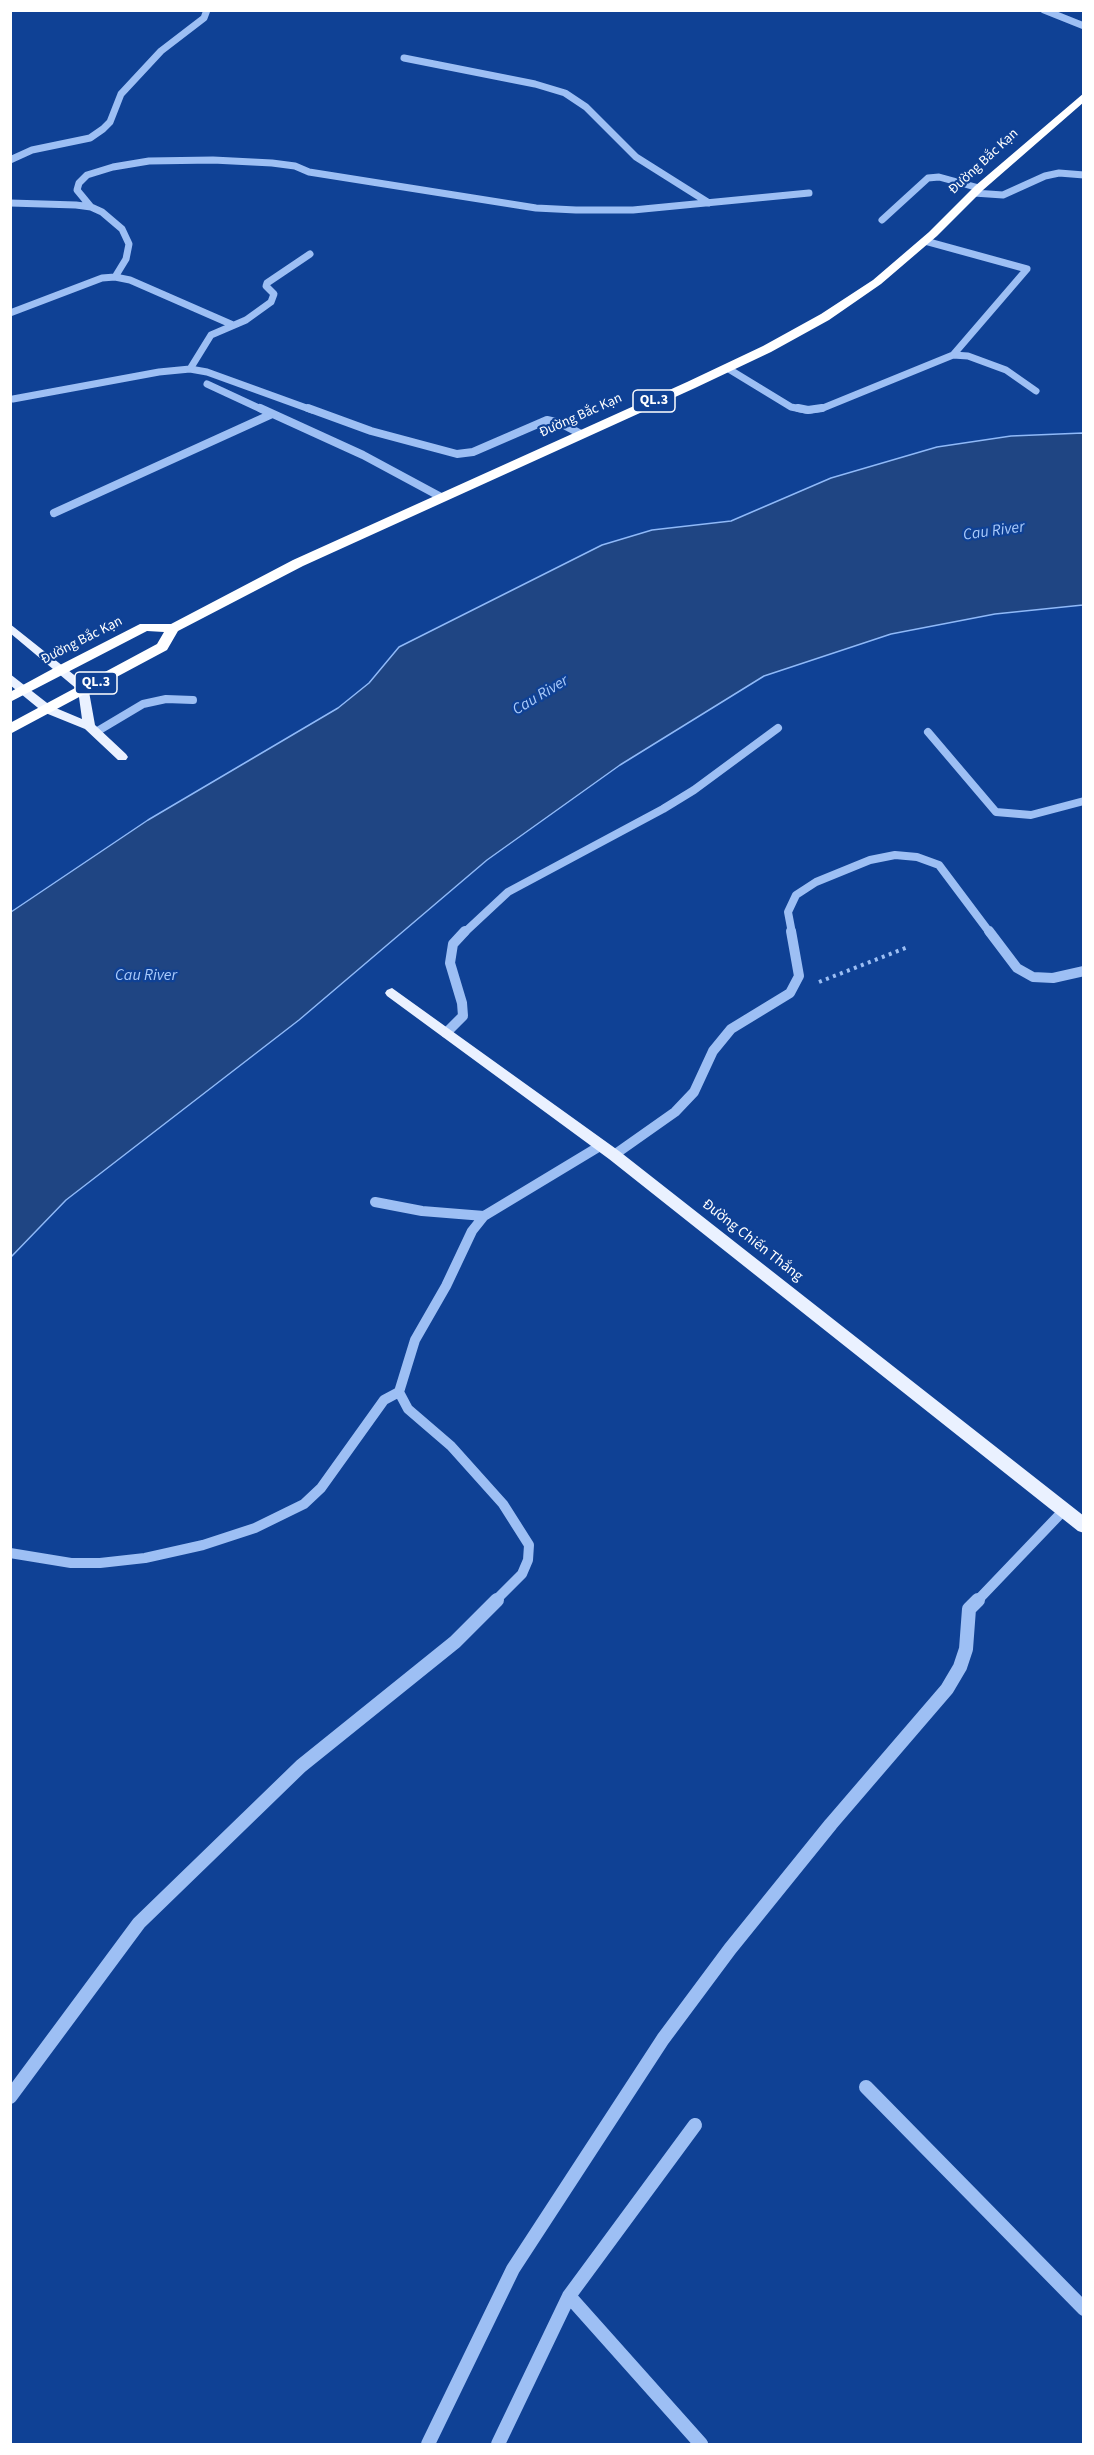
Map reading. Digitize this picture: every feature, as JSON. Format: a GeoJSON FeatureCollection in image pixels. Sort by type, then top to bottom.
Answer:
{"type":"FeatureCollection","features":[{"type":"Feature","properties":{"kind":"highway","name":"Đường Bắc Kạn"},"geometry":{"type":"LineString","coordinates":[[10,698],[145,627],[173,628],[298,563],[727,368],[825,317],[877,282],[925,241],[1083,96]]}},
{"type":"Feature","properties":{"kind":"highway","name":"Đường Bắc Kạn"},"geometry":{"type":"LineString","coordinates":[[10,729],[162,647],[173,628]]}},
{"type":"Feature","properties":{"kind":"main road"},"geometry":{"type":"LineString","coordinates":[[10,627],[84,689],[93,729]]}},
{"type":"Feature","properties":{"kind":"main road"},"geometry":{"type":"LineString","coordinates":[[10,678],[46,709],[93,729],[122,757]]}},
{"type":"Feature","properties":{"kind":"main road","name":"Đường Chiến Thắng"},"geometry":{"type":"LineString","coordinates":[[392,993],[614,1155],[1083,1526]]}},
{"type":"Feature","properties":{"kind":"street"},"geometry":{"type":"LineString","coordinates":[[10,160],[32,150],[90,138],[103,129],[110,122],[121,94],[161,51],[204,18],[207,10]]}},
{"type":"Feature","properties":{"kind":"street"},"geometry":{"type":"LineString","coordinates":[[1044,10],[1083,26]]}},
{"type":"Feature","properties":{"kind":"street"},"geometry":{"type":"LineString","coordinates":[[404,58],[553,88],[565,93],[586,107],[636,157],[709,203]]}},
{"type":"Feature","properties":{"kind":"street"},"geometry":{"type":"LineString","coordinates":[[91,207],[77,190],[79,183],[87,174],[149,161],[213,160],[272,163],[295,166],[309,172],[536,208],[633,210],[810,193]]}},
{"type":"Feature","properties":{"kind":"street"},"geometry":{"type":"LineString","coordinates":[[882,220],[928,178],[939,177],[977,191],[1004,195],[1045,176],[1059,173],[1083,175]]}},
{"type":"Feature","properties":{"kind":"street"},"geometry":{"type":"LineString","coordinates":[[10,203],[91,207],[102,212],[122,229],[129,244],[126,259],[116,277]]}},
{"type":"Feature","properties":{"kind":"street"},"geometry":{"type":"LineString","coordinates":[[727,368],[791,407],[808,410],[823,408],[953,355],[1027,269],[925,241]]}},
{"type":"Feature","properties":{"kind":"street"},"geometry":{"type":"LineString","coordinates":[[190,369],[211,335],[246,320],[271,302],[274,294],[266,286],[267,283],[274,276],[285,273],[310,254]]}},
{"type":"Feature","properties":{"kind":"street"},"geometry":{"type":"LineString","coordinates":[[10,313],[102,278],[116,277],[129,280],[233,324]]}},
{"type":"Feature","properties":{"kind":"street"},"geometry":{"type":"LineString","coordinates":[[953,355],[981,360],[1006,370],[1036,391]]}},
{"type":"Feature","properties":{"kind":"street"},"geometry":{"type":"LineString","coordinates":[[13,399],[159,372],[190,369],[207,372],[371,431],[457,454],[473,452],[547,420],[560,423],[581,434]]}},
{"type":"Feature","properties":{"kind":"street"},"geometry":{"type":"LineString","coordinates":[[207,384],[363,455],[441,498]]}},
{"type":"Feature","properties":{"kind":"street"},"geometry":{"type":"LineString","coordinates":[[54,513],[272,414]]}},
{"type":"Feature","properties":{"kind":"street"},"geometry":{"type":"LineString","coordinates":[[93,729],[143,704],[166,699],[193,700]]}},
{"type":"Feature","properties":{"kind":"street"},"geometry":{"type":"LineString","coordinates":[[447,1033],[463,1016],[462,1003],[450,963],[453,944],[467,929],[508,892],[679,800],[778,728]]}},
{"type":"Feature","properties":{"kind":"street"},"geometry":{"type":"LineString","coordinates":[[928,732],[996,812],[1031,815],[1083,801]]}},
{"type":"Feature","properties":{"kind":"street"},"geometry":{"type":"LineString","coordinates":[[614,1155],[675,1112],[694,1092],[713,1051],[731,1029],[790,993],[799,976],[788,912],[796,895],[816,882],[870,860],[895,855],[917,857],[939,865],[1017,968],[1033,977],[1053,978],[1083,970]]}},
{"type":"Feature","properties":{"kind":"street"},"geometry":{"type":"LineString","coordinates":[[10,1553],[71,1563],[100,1563],[145,1558],[203,1545],[255,1528],[304,1504],[321,1488],[384,1400],[399,1392],[415,1340],[446,1286],[472,1231],[484,1216],[600,1146]]}},
{"type":"Feature","properties":{"kind":"street"},"geometry":{"type":"LineString","coordinates":[[375,1202],[422,1211],[484,1216]]}},
{"type":"Feature","properties":{"kind":"street"},"geometry":{"type":"LineString","coordinates":[[10,2097],[74,2015],[139,1923],[301,1766],[455,1642],[522,1574],[528,1560],[529,1545],[503,1504],[451,1446],[408,1409],[399,1392]]}},
{"type":"Feature","properties":{"kind":"street"},"geometry":{"type":"LineString","coordinates":[[428,2445],[513,2269],[663,2039],[730,1949],[824,1833],[948,1689],[960,1667],[966,1649],[969,1609],[1064,1510]]}},
{"type":"Feature","properties":{"kind":"street"},"geometry":{"type":"LineString","coordinates":[[866,2087],[1083,2309]]}},
{"type":"Feature","properties":{"kind":"street"},"geometry":{"type":"LineString","coordinates":[[498,2445],[569,2296],[695,2125]]}},
{"type":"Feature","properties":{"kind":"street"},"geometry":{"type":"LineString","coordinates":[[569,2296],[701,2445]]}},
{"type":"Feature","properties":{"kind":"path"},"geometry":{"type":"LineString","coordinates":[[790,993],[909,947]]}},
{"type":"Feature","properties":{"kind":"water","name":"Cau River"},"geometry":{"type":"Polygon","coordinates":[[[1083,433],[1083,605],[995,614],[891,634],[764,676],[620,765],[487,860],[299,1020],[66,1200],[11,1257],[11,912],[148,820],[338,708],[369,683],[399,647],[602,545],[652,530],[731,521],[831,478],[937,447],[1011,436],[1083,433]]]}}]}
